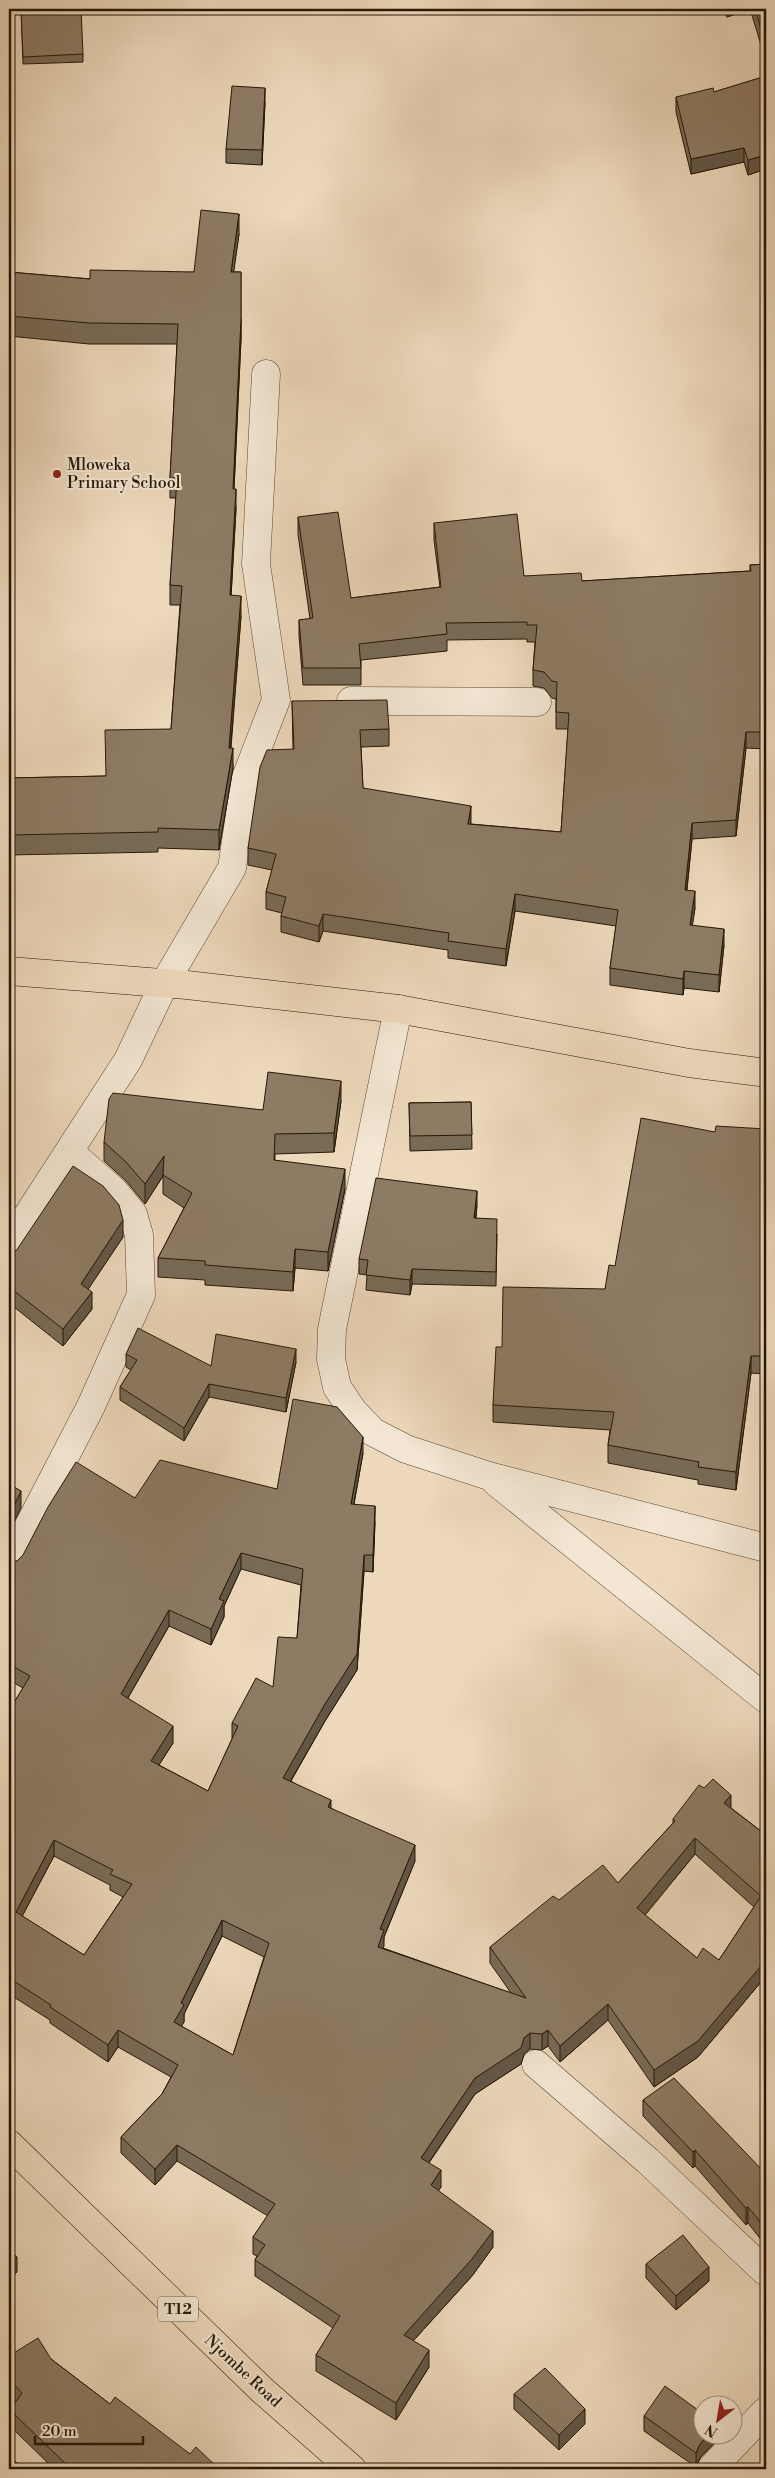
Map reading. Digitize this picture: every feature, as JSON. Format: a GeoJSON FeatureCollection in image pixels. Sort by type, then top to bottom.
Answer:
{"type":"FeatureCollection","features":[{"type":"Feature","properties":{"kind":"main road"},"geometry":{"type":"LineString","coordinates":[[9,971],[164,984],[398,1009],[689,1063],[766,1073]]}},
{"type":"Feature","properties":{"kind":"main road","name":"Njombe Road"},"geometry":{"type":"LineString","coordinates":[[9,2144],[262,2390],[352,2469]]}},
{"type":"Feature","properties":{"kind":"street"},"geometry":{"type":"LineString","coordinates":[[9,1244],[128,1060],[164,984],[232,868],[245,780],[276,700],[256,564],[266,374]]}},
{"type":"Feature","properties":{"kind":"street"},"geometry":{"type":"LineString","coordinates":[[276,700],[537,702]]}},
{"type":"Feature","properties":{"kind":"street"},"geometry":{"type":"LineString","coordinates":[[398,1009],[332,1328],[331,1359],[336,1387],[353,1411],[373,1432],[406,1450],[489,1476],[766,1548]]}},
{"type":"Feature","properties":{"kind":"street"},"geometry":{"type":"LineString","coordinates":[[9,1564],[91,1406],[141,1295],[140,1235],[133,1214],[114,1191],[70,1152]]}},
{"type":"Feature","properties":{"kind":"street"},"geometry":{"type":"LineString","coordinates":[[489,1476],[766,1699]]}},
{"type":"Feature","properties":{"kind":"street"},"geometry":{"type":"LineString","coordinates":[[536,2064],[578,2098],[648,2161],[766,2272]]}},
{"type":"Feature","properties":{"kind":"street"},"geometry":{"type":"LineString","coordinates":[[711,2469],[766,2411]]}},
{"type":"Feature","properties":{"kind":"building"},"geometry":{"type":"Polygon","coordinates":[[[21,9],[81,9],[83,54],[23,57],[21,9]]]}},
{"type":"Feature","properties":{"kind":"building"},"geometry":{"type":"Polygon","coordinates":[[[755,9],[766,9],[766,45],[755,9]]]}},
{"type":"Feature","properties":{"kind":"building"},"geometry":{"type":"Polygon","coordinates":[[[766,76],[766,155],[748,160],[744,148],[691,159],[676,97],[713,88],[714,92],[766,76]]]}},
{"type":"Feature","properties":{"kind":"building"},"geometry":{"type":"Polygon","coordinates":[[[232,86],[265,88],[262,150],[226,149],[232,86]]]}},
{"type":"Feature","properties":{"kind":"building"},"geometry":{"type":"Polygon","coordinates":[[[201,210],[239,214],[231,272],[241,272],[241,319],[233,489],[236,489],[230,595],[241,596],[229,748],[233,748],[219,830],[158,828],[158,832],[9,835],[9,778],[106,776],[105,730],[171,729],[182,586],[170,585],[177,478],[170,478],[178,324],[89,323],[9,316],[9,272],[90,279],[90,270],[194,272],[201,210]]]}},
{"type":"Feature","properties":{"kind":"building"},"geometry":{"type":"Polygon","coordinates":[[[338,512],[351,598],[441,587],[434,523],[517,514],[524,576],[581,573],[582,581],[751,571],[750,565],[766,564],[766,732],[746,732],[736,820],[692,823],[685,890],[695,891],[690,925],[724,929],[719,975],[684,971],[683,979],[610,968],[618,910],[515,894],[506,949],[448,941],[449,933],[323,914],[319,926],[281,916],[286,897],[266,892],[276,854],[248,848],[260,767],[267,750],[294,749],[292,701],[387,700],[389,729],[360,730],[363,788],[471,806],[468,824],[561,832],[569,713],[556,712],[557,682],[552,681],[544,672],[533,670],[537,625],[527,625],[527,622],[446,623],[447,634],[359,644],[361,668],[303,668],[299,620],[313,618],[298,517],[338,512]]]}},
{"type":"Feature","properties":{"kind":"building"},"geometry":{"type":"Polygon","coordinates":[[[268,1072],[341,1081],[334,1133],[275,1134],[274,1160],[345,1169],[328,1252],[295,1249],[293,1272],[205,1265],[205,1261],[158,1258],[192,1193],[163,1175],[164,1156],[145,1184],[126,1162],[104,1142],[109,1099],[113,1093],[263,1110],[268,1072]]]}},
{"type":"Feature","properties":{"kind":"building"},"geometry":{"type":"Polygon","coordinates":[[[471,1102],[472,1135],[410,1136],[409,1103],[471,1102]]]}},
{"type":"Feature","properties":{"kind":"building"},"geometry":{"type":"Polygon","coordinates":[[[641,1118],[715,1132],[716,1126],[766,1129],[766,1356],[751,1356],[736,1472],[698,1467],[699,1462],[608,1445],[614,1412],[493,1405],[496,1347],[502,1347],[503,1287],[605,1289],[609,1265],[615,1266],[641,1118]]]}},
{"type":"Feature","properties":{"kind":"building"},"geometry":{"type":"Polygon","coordinates":[[[73,1166],[103,1186],[119,1205],[123,1220],[81,1284],[92,1292],[63,1329],[9,1287],[9,1245],[16,1251],[73,1166]]]}},
{"type":"Feature","properties":{"kind":"building"},"geometry":{"type":"Polygon","coordinates":[[[376,1178],[477,1191],[474,1218],[497,1219],[496,1272],[412,1269],[410,1280],[366,1275],[368,1260],[359,1259],[376,1178]]]}},
{"type":"Feature","properties":{"kind":"building"},"geometry":{"type":"Polygon","coordinates":[[[138,1328],[211,1366],[216,1334],[296,1349],[286,1398],[209,1384],[184,1428],[120,1387],[137,1360],[126,1354],[138,1328]]]}},
{"type":"Feature","properties":{"kind":"building"},"geometry":{"type":"Polygon","coordinates":[[[293,1399],[337,1407],[363,1437],[351,1504],[375,1506],[373,1555],[364,1555],[357,1654],[325,1704],[283,1778],[331,1800],[328,1807],[415,1845],[380,1929],[384,1930],[378,1947],[526,1998],[490,1947],[553,1896],[559,1900],[603,1865],[618,1883],[675,1821],[673,1819],[699,1785],[704,1788],[713,1779],[731,1795],[724,1803],[766,1835],[766,1960],[698,2041],[654,2070],[608,2004],[560,2046],[548,2030],[542,2034],[530,2033],[524,2038],[521,2048],[475,2078],[421,2158],[441,2170],[431,2185],[493,2231],[472,2259],[404,2335],[429,2350],[396,2403],[316,2355],[340,2316],[255,2260],[265,2245],[253,2237],[275,2204],[177,2145],[155,2169],[121,2137],[162,2094],[178,2065],[118,2030],[108,2045],[9,1978],[9,1711],[30,1676],[9,1664],[9,1587],[13,1580],[9,1577],[9,1563],[17,1561],[23,1555],[48,1507],[76,1462],[135,1498],[160,1460],[277,1489],[293,1399]],[[241,1553],[219,1599],[224,1601],[211,1629],[169,1610],[121,1694],[173,1726],[151,1761],[208,1791],[238,1726],[232,1723],[256,1678],[273,1687],[278,1637],[297,1638],[303,1569],[241,1553]],[[695,1838],[637,1908],[697,1958],[703,1948],[719,1960],[761,1896],[695,1838]],[[54,1840],[16,1912],[84,1955],[132,1884],[110,1874],[113,1870],[54,1840]],[[222,1920],[181,2003],[184,2005],[174,2022],[233,2055],[269,1943],[222,1920]]]}},
{"type":"Feature","properties":{"kind":"building"},"geometry":{"type":"Polygon","coordinates":[[[9,1484],[21,1491],[9,1516],[9,1484]]]}},
{"type":"Feature","properties":{"kind":"building"},"geometry":{"type":"Polygon","coordinates":[[[674,2078],[766,2174],[766,2229],[695,2150],[693,2152],[643,2100],[674,2078]]]}},
{"type":"Feature","properties":{"kind":"building"},"geometry":{"type":"Polygon","coordinates":[[[683,2235],[709,2267],[676,2296],[646,2264],[683,2235]]]}},
{"type":"Feature","properties":{"kind":"building"},"geometry":{"type":"Polygon","coordinates":[[[9,2250],[17,2257],[9,2265],[9,2250]]]}},
{"type":"Feature","properties":{"kind":"building"},"geometry":{"type":"Polygon","coordinates":[[[38,2338],[51,2359],[110,2404],[115,2397],[190,2454],[196,2447],[219,2469],[71,2469],[10,2410],[22,2393],[9,2379],[9,2356],[38,2338]]]}},
{"type":"Feature","properties":{"kind":"building"},"geometry":{"type":"Polygon","coordinates":[[[545,2368],[585,2409],[559,2435],[514,2394],[545,2368]]]}},
{"type":"Feature","properties":{"kind":"building"},"geometry":{"type":"Polygon","coordinates":[[[665,2386],[692,2406],[692,2446],[699,2446],[696,2453],[644,2416],[665,2386]]]}},
{"type":"Feature","properties":{"kind":"building"},"geometry":{"type":"Polygon","coordinates":[[[9,2458],[27,2469],[9,2469],[9,2458]]]}},
{"type":"Feature","properties":{"kind":"place","name":"Mloweka Primary School"},"geometry":{"type":"Point","coordinates":[57,474]}}]}
